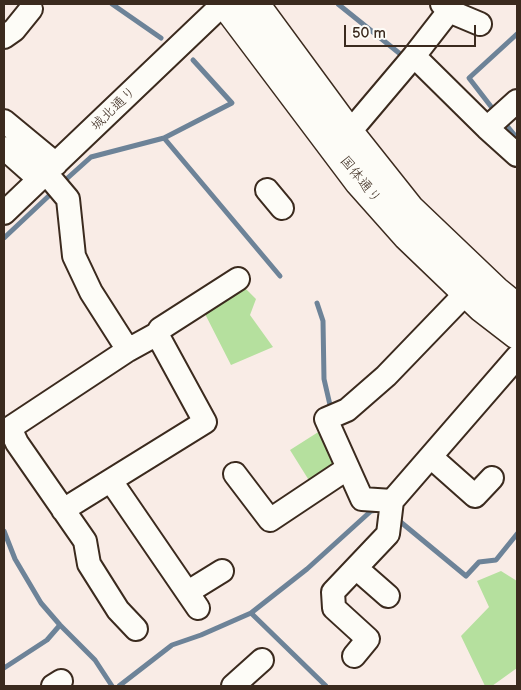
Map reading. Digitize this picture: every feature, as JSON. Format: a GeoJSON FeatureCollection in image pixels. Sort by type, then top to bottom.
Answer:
{"type":"FeatureCollection","features":[{"type":"Feature","properties":{"kind":"highway","name":"国体通り"},"geometry":{"type":"LineString","coordinates":[[224,4],[359,182],[407,236],[466,293],[517,336]]}},
{"type":"Feature","properties":{"kind":"highway","name":"国体通り"},"geometry":{"type":"LineString","coordinates":[[254,4],[348,131],[410,209],[496,291],[517,308]]}},
{"type":"Feature","properties":{"kind":"street","name":"城北通り"},"geometry":{"type":"LineString","coordinates":[[4,213],[51,178],[224,4]]}},
{"type":"Feature","properties":{"kind":"street"},"geometry":{"type":"LineString","coordinates":[[348,131],[410,62],[446,7],[480,24]]}},
{"type":"Feature","properties":{"kind":"street"},"geometry":{"type":"LineString","coordinates":[[4,37],[14,30],[31,9]]}},
{"type":"Feature","properties":{"kind":"street"},"geometry":{"type":"LineString","coordinates":[[410,62],[501,116],[517,155]]}},
{"type":"Feature","properties":{"kind":"street"},"geometry":{"type":"LineString","coordinates":[[4,121],[68,199],[74,256],[91,292],[128,350]]}},
{"type":"Feature","properties":{"kind":"street"},"geometry":{"type":"LineString","coordinates":[[4,148],[51,178]]}},
{"type":"Feature","properties":{"kind":"street"},"geometry":{"type":"LineString","coordinates":[[267,190],[282,208]]}},
{"type":"Feature","properties":{"kind":"street"},"geometry":{"type":"LineString","coordinates":[[136,629],[118,610],[89,564],[85,542],[63,510],[11,446],[10,428],[128,350],[157,334],[160,329],[238,279]]}},
{"type":"Feature","properties":{"kind":"street"},"geometry":{"type":"LineString","coordinates":[[385,507],[362,499],[326,418],[347,410],[380,382],[466,293]]}},
{"type":"Feature","properties":{"kind":"street"},"geometry":{"type":"LineString","coordinates":[[63,510],[205,422],[157,334]]}},
{"type":"Feature","properties":{"kind":"street"},"geometry":{"type":"LineString","coordinates":[[354,656],[368,639],[334,608],[333,592],[388,534],[385,507],[431,457],[517,357]]}},
{"type":"Feature","properties":{"kind":"street"},"geometry":{"type":"LineString","coordinates":[[431,457],[475,496],[492,478]]}},
{"type":"Feature","properties":{"kind":"street"},"geometry":{"type":"LineString","coordinates":[[235,474],[270,520],[348,468]]}},
{"type":"Feature","properties":{"kind":"street"},"geometry":{"type":"LineString","coordinates":[[111,481],[193,600],[222,571]]}},
{"type":"Feature","properties":{"kind":"street"},"geometry":{"type":"LineString","coordinates":[[356,568],[388,596]]}},
{"type":"Feature","properties":{"kind":"street"},"geometry":{"type":"LineString","coordinates":[[233,686],[262,660]]}},
{"type":"Feature","properties":{"kind":"green space"},"geometry":{"type":"Polygon","coordinates":[[[243,286],[256,299],[250,315],[273,347],[231,365],[203,310],[243,286]]]}},
{"type":"Feature","properties":{"kind":"green space"},"geometry":{"type":"Polygon","coordinates":[[[323,429],[336,463],[310,482],[290,450],[323,429]]]}},
{"type":"Feature","properties":{"kind":"green space"},"geometry":{"type":"Polygon","coordinates":[[[501,571],[517,581],[517,668],[492,686],[485,686],[461,636],[489,607],[477,581],[501,571]]]}},
{"type":"Feature","properties":{"kind":"waterway"},"geometry":{"type":"LineString","coordinates":[[112,4],[161,38]]}},
{"type":"Feature","properties":{"kind":"waterway"},"geometry":{"type":"LineString","coordinates":[[338,4],[404,57]]}},
{"type":"Feature","properties":{"kind":"waterway"},"geometry":{"type":"LineString","coordinates":[[496,113],[469,78],[517,34]]}},
{"type":"Feature","properties":{"kind":"waterway"},"geometry":{"type":"LineString","coordinates":[[193,60],[232,103],[164,138],[280,276]]}},
{"type":"Feature","properties":{"kind":"waterway"},"geometry":{"type":"LineString","coordinates":[[503,121],[517,138]]}},
{"type":"Feature","properties":{"kind":"waterway"},"geometry":{"type":"LineString","coordinates":[[62,183],[91,157],[164,138]]}},
{"type":"Feature","properties":{"kind":"waterway"},"geometry":{"type":"LineString","coordinates":[[4,238],[54,191]]}},
{"type":"Feature","properties":{"kind":"waterway"},"geometry":{"type":"LineString","coordinates":[[317,303],[323,321],[324,379],[330,405]]}},
{"type":"Feature","properties":{"kind":"waterway"},"geometry":{"type":"LineString","coordinates":[[119,686],[172,645],[201,635],[251,613],[307,569],[371,511],[378,510]]}},
{"type":"Feature","properties":{"kind":"waterway"},"geometry":{"type":"LineString","coordinates":[[397,519],[466,576],[479,562],[496,560],[517,534]]}},
{"type":"Feature","properties":{"kind":"waterway"},"geometry":{"type":"LineString","coordinates":[[4,531],[15,559],[41,603],[95,660],[112,686]]}},
{"type":"Feature","properties":{"kind":"waterway"},"geometry":{"type":"LineString","coordinates":[[251,613],[326,686]]}},
{"type":"Feature","properties":{"kind":"waterway"},"geometry":{"type":"LineString","coordinates":[[4,668],[47,640],[60,625]]}}]}
